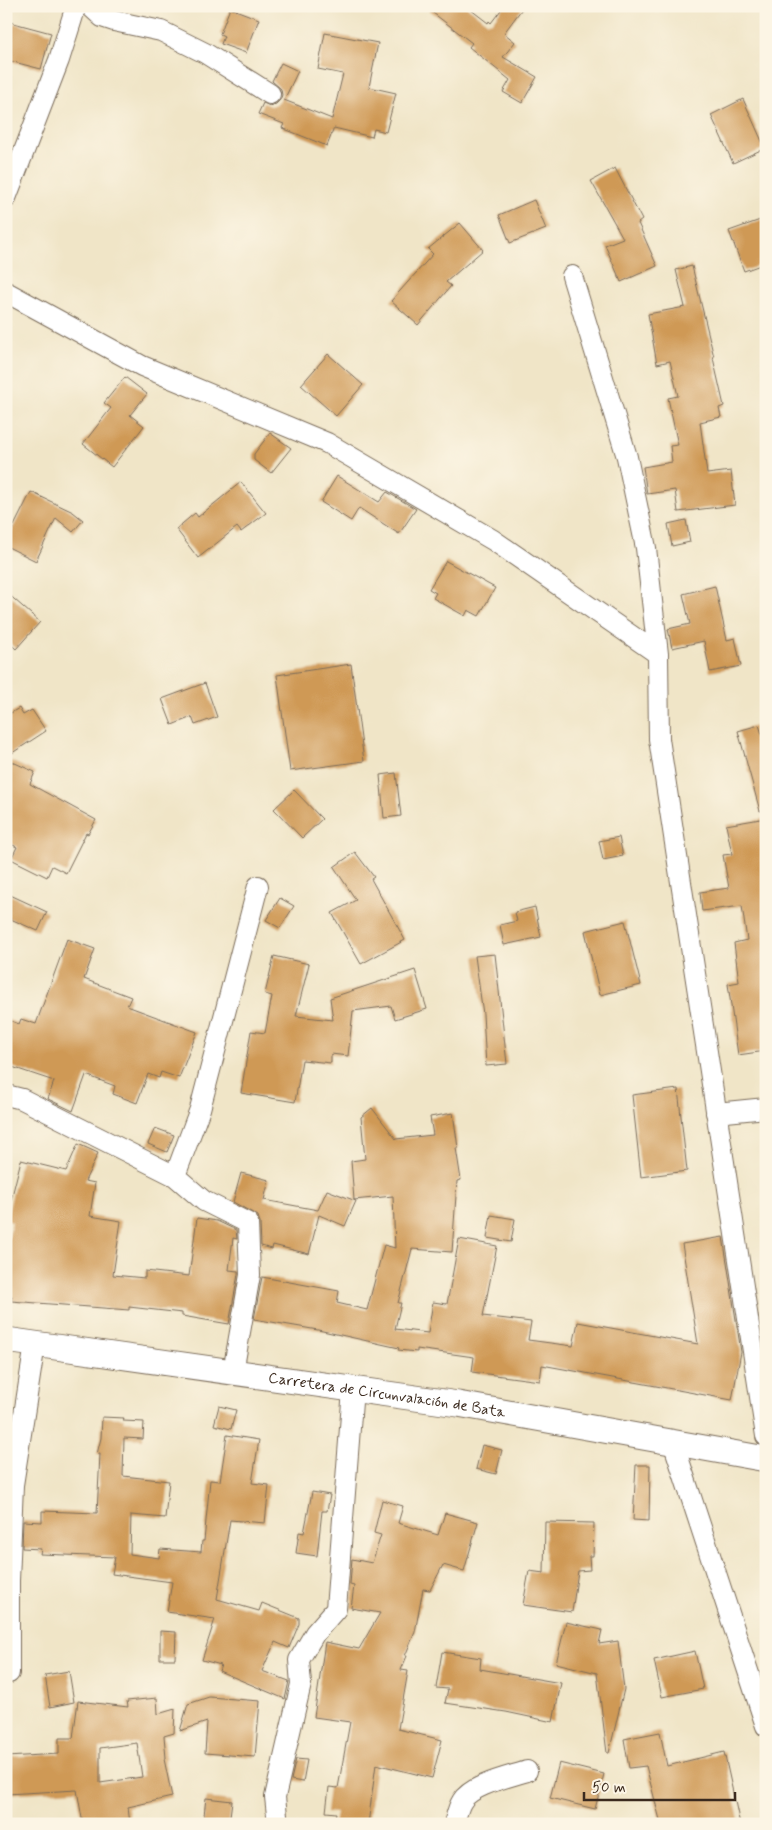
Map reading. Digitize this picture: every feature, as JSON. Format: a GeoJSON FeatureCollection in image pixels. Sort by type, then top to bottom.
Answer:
{"type":"FeatureCollection","features":[{"type":"Feature","properties":{"kind":"main road","name":"Carretera de Circunvalación de Bata"},"geometry":{"type":"LineString","coordinates":[[6,1340],[458,1404],[766,1460]]}},
{"type":"Feature","properties":{"kind":"street"},"geometry":{"type":"LineString","coordinates":[[6,198],[59,60],[76,6]]}},
{"type":"Feature","properties":{"kind":"street"},"geometry":{"type":"LineString","coordinates":[[90,6],[102,17],[160,31],[205,53],[270,94]]}},
{"type":"Feature","properties":{"kind":"street"},"geometry":{"type":"LineString","coordinates":[[572,276],[627,457],[646,548],[658,654],[659,739],[766,1436]]}},
{"type":"Feature","properties":{"kind":"street"},"geometry":{"type":"LineString","coordinates":[[6,292],[142,366],[327,443],[493,540],[658,654]]}},
{"type":"Feature","properties":{"kind":"street"},"geometry":{"type":"LineString","coordinates":[[175,1176],[200,1110],[258,886]]}},
{"type":"Feature","properties":{"kind":"street"},"geometry":{"type":"LineString","coordinates":[[6,1095],[22,1099],[175,1176],[204,1201],[248,1223],[250,1275],[233,1372]]}},
{"type":"Feature","properties":{"kind":"street"},"geometry":{"type":"LineString","coordinates":[[716,1113],[766,1108]]}},
{"type":"Feature","properties":{"kind":"street"},"geometry":{"type":"LineString","coordinates":[[10,1673],[9,1581],[13,1485],[35,1344]]}},
{"type":"Feature","properties":{"kind":"street"},"geometry":{"type":"LineString","coordinates":[[278,1824],[275,1797],[300,1684],[299,1660],[315,1633],[336,1609],[353,1389]]}},
{"type":"Feature","properties":{"kind":"street"},"geometry":{"type":"LineString","coordinates":[[673,1442],[766,1726]]}},
{"type":"Feature","properties":{"kind":"street"},"geometry":{"type":"LineString","coordinates":[[454,1824],[461,1801],[468,1793],[485,1785],[527,1772]]}},
{"type":"Feature","properties":{"kind":"building"},"geometry":{"type":"Polygon","coordinates":[[[424,6],[466,6],[488,23],[489,21],[491,23],[504,6],[524,6],[504,33],[515,42],[503,57],[537,77],[522,103],[503,92],[510,80],[469,47],[472,43],[424,6]]]}},
{"type":"Feature","properties":{"kind":"building"},"geometry":{"type":"Polygon","coordinates":[[[230,8],[259,19],[246,53],[221,44],[224,36],[220,34],[230,8]]]}},
{"type":"Feature","properties":{"kind":"building"},"geometry":{"type":"Polygon","coordinates":[[[6,21],[51,33],[41,69],[6,60],[6,21]]]}},
{"type":"Feature","properties":{"kind":"building"},"geometry":{"type":"Polygon","coordinates":[[[325,33],[378,43],[369,87],[396,93],[386,132],[374,129],[372,137],[334,128],[327,146],[282,128],[284,124],[258,114],[263,103],[270,106],[280,100],[282,95],[281,89],[272,81],[281,63],[298,71],[284,100],[332,119],[343,74],[318,69],[325,33]]]}},
{"type":"Feature","properties":{"kind":"building"},"geometry":{"type":"Polygon","coordinates":[[[743,99],[765,148],[733,163],[711,115],[743,99]]]}},
{"type":"Feature","properties":{"kind":"building"},"geometry":{"type":"Polygon","coordinates":[[[615,168],[642,220],[638,223],[657,266],[621,282],[605,245],[623,238],[591,181],[615,168]]]}},
{"type":"Feature","properties":{"kind":"building"},"geometry":{"type":"Polygon","coordinates":[[[534,200],[546,229],[510,243],[499,215],[534,200]]]}},
{"type":"Feature","properties":{"kind":"building"},"geometry":{"type":"Polygon","coordinates":[[[766,218],[766,263],[744,271],[729,231],[766,218]]]}},
{"type":"Feature","properties":{"kind":"building"},"geometry":{"type":"Polygon","coordinates":[[[460,223],[483,250],[446,282],[451,286],[418,325],[391,301],[433,254],[428,249],[460,223]]]}},
{"type":"Feature","properties":{"kind":"building"},"geometry":{"type":"Polygon","coordinates":[[[692,266],[724,406],[719,408],[721,417],[700,422],[707,474],[731,471],[735,505],[678,512],[675,490],[647,494],[643,467],[672,462],[670,446],[678,445],[668,398],[678,396],[670,361],[657,364],[648,314],[685,307],[676,270],[692,266]]]}},
{"type":"Feature","properties":{"kind":"building"},"geometry":{"type":"Polygon","coordinates":[[[328,354],[363,385],[336,416],[301,385],[328,354]]]}},
{"type":"Feature","properties":{"kind":"building"},"geometry":{"type":"Polygon","coordinates":[[[125,377],[147,394],[130,415],[144,426],[112,467],[83,444],[111,408],[104,403],[125,377]]]}},
{"type":"Feature","properties":{"kind":"building"},"geometry":{"type":"Polygon","coordinates":[[[270,433],[291,448],[271,473],[254,460],[254,454],[270,433]]]}},
{"type":"Feature","properties":{"kind":"building"},"geometry":{"type":"Polygon","coordinates":[[[337,476],[379,502],[387,492],[416,509],[399,534],[359,508],[351,521],[321,502],[337,476]]]}},
{"type":"Feature","properties":{"kind":"building"},"geometry":{"type":"Polygon","coordinates":[[[241,482],[266,513],[241,532],[237,527],[198,558],[176,529],[195,513],[198,517],[241,482]]]}},
{"type":"Feature","properties":{"kind":"building"},"geometry":{"type":"Polygon","coordinates":[[[31,492],[73,512],[83,520],[73,532],[56,518],[36,561],[6,546],[6,542],[31,492]]]}},
{"type":"Feature","properties":{"kind":"building"},"geometry":{"type":"Polygon","coordinates":[[[686,520],[690,542],[672,546],[668,524],[686,520]]]}},
{"type":"Feature","properties":{"kind":"building"},"geometry":{"type":"Polygon","coordinates":[[[446,561],[495,588],[479,616],[468,610],[465,616],[433,598],[436,593],[429,589],[446,561]]]}},
{"type":"Feature","properties":{"kind":"building"},"geometry":{"type":"Polygon","coordinates":[[[715,586],[727,640],[735,638],[741,666],[710,672],[704,641],[672,648],[668,629],[690,624],[683,594],[715,586]]]}},
{"type":"Feature","properties":{"kind":"building"},"geometry":{"type":"Polygon","coordinates":[[[6,592],[40,622],[16,649],[6,640],[6,592]]]}},
{"type":"Feature","properties":{"kind":"building"},"geometry":{"type":"Polygon","coordinates":[[[351,664],[364,761],[290,771],[277,675],[351,664]]]}},
{"type":"Feature","properties":{"kind":"building"},"geometry":{"type":"Polygon","coordinates":[[[205,683],[217,717],[195,725],[192,717],[172,725],[162,699],[205,683]]]}},
{"type":"Feature","properties":{"kind":"building"},"geometry":{"type":"Polygon","coordinates":[[[19,708],[23,715],[32,710],[46,731],[6,757],[6,716],[19,708]]]}},
{"type":"Feature","properties":{"kind":"building"},"geometry":{"type":"Polygon","coordinates":[[[759,725],[766,746],[766,810],[760,811],[738,731],[759,725]]]}},
{"type":"Feature","properties":{"kind":"building"},"geometry":{"type":"Polygon","coordinates":[[[6,759],[35,772],[30,784],[96,820],[88,834],[86,833],[66,873],[52,866],[47,877],[11,859],[17,847],[6,842],[6,759]]]}},
{"type":"Feature","properties":{"kind":"building"},"geometry":{"type":"Polygon","coordinates":[[[396,773],[401,816],[384,818],[380,775],[396,773]]]}},
{"type":"Feature","properties":{"kind":"building"},"geometry":{"type":"Polygon","coordinates":[[[294,790],[322,819],[302,838],[274,809],[294,790]]]}},
{"type":"Feature","properties":{"kind":"building"},"geometry":{"type":"Polygon","coordinates":[[[766,818],[766,1051],[738,1055],[728,984],[739,982],[734,943],[747,940],[742,906],[702,911],[700,892],[729,888],[723,855],[732,854],[726,825],[766,818]]]}},
{"type":"Feature","properties":{"kind":"building"},"geometry":{"type":"Polygon","coordinates":[[[619,837],[623,856],[603,860],[599,841],[619,837]]]}},
{"type":"Feature","properties":{"kind":"building"},"geometry":{"type":"Polygon","coordinates":[[[355,852],[374,877],[371,879],[405,940],[361,964],[332,913],[356,900],[334,867],[355,852]]]}},
{"type":"Feature","properties":{"kind":"building"},"geometry":{"type":"Polygon","coordinates":[[[6,893],[47,912],[38,931],[6,917],[6,893]]]}},
{"type":"Feature","properties":{"kind":"building"},"geometry":{"type":"Polygon","coordinates":[[[280,898],[294,906],[280,928],[266,920],[280,898]]]}},
{"type":"Feature","properties":{"kind":"building"},"geometry":{"type":"Polygon","coordinates":[[[535,907],[541,937],[504,945],[500,925],[517,921],[515,912],[535,907]]]}},
{"type":"Feature","properties":{"kind":"building"},"geometry":{"type":"Polygon","coordinates":[[[625,921],[641,985],[600,995],[585,931],[625,921]]]}},
{"type":"Feature","properties":{"kind":"building"},"geometry":{"type":"Polygon","coordinates":[[[67,939],[95,949],[84,979],[131,997],[127,1006],[197,1032],[179,1078],[161,1072],[159,1078],[148,1074],[137,1103],[113,1094],[115,1086],[86,1075],[73,1111],[48,1099],[54,1081],[6,1065],[6,1019],[19,1024],[21,1019],[36,1024],[67,939]]]}},
{"type":"Feature","properties":{"kind":"building"},"geometry":{"type":"Polygon","coordinates":[[[495,954],[507,1064],[486,1066],[483,1014],[475,956],[495,954]]]}},
{"type":"Feature","properties":{"kind":"building"},"geometry":{"type":"Polygon","coordinates":[[[274,956],[309,964],[296,1016],[333,1020],[330,998],[415,970],[427,1009],[395,1019],[391,1006],[353,1011],[348,1056],[331,1054],[331,1063],[302,1060],[295,1102],[241,1093],[251,1031],[265,1033],[272,996],[265,994],[274,956]]]}},
{"type":"Feature","properties":{"kind":"building"},"geometry":{"type":"Polygon","coordinates":[[[678,1089],[687,1171],[641,1177],[632,1095],[678,1089]]]}},
{"type":"Feature","properties":{"kind":"building"},"geometry":{"type":"Polygon","coordinates":[[[372,1108],[396,1139],[433,1135],[430,1117],[453,1113],[458,1148],[456,1148],[461,1180],[457,1181],[452,1252],[412,1249],[398,1303],[401,1303],[395,1329],[428,1333],[433,1302],[447,1304],[459,1239],[497,1246],[483,1316],[531,1322],[528,1340],[573,1346],[578,1322],[698,1344],[682,1244],[723,1237],[741,1352],[732,1400],[542,1365],[540,1381],[472,1372],[474,1357],[417,1349],[417,1352],[398,1350],[399,1348],[318,1330],[254,1319],[262,1277],[339,1291],[337,1303],[367,1310],[384,1245],[395,1248],[393,1196],[354,1200],[351,1161],[365,1159],[361,1117],[372,1108]]]}},
{"type":"Feature","properties":{"kind":"building"},"geometry":{"type":"Polygon","coordinates":[[[155,1128],[174,1135],[167,1152],[148,1144],[155,1128]]]}},
{"type":"Feature","properties":{"kind":"building"},"geometry":{"type":"Polygon","coordinates":[[[78,1144],[98,1153],[85,1181],[95,1183],[90,1216],[121,1221],[113,1275],[145,1278],[145,1271],[189,1276],[197,1218],[217,1221],[236,1230],[237,1239],[233,1238],[229,1270],[238,1271],[238,1274],[229,1324],[182,1316],[182,1313],[129,1307],[129,1310],[11,1301],[12,1296],[6,1295],[6,1250],[12,1222],[6,1220],[21,1160],[66,1171],[78,1144]]]}},
{"type":"Feature","properties":{"kind":"building"},"geometry":{"type":"Polygon","coordinates":[[[241,1173],[269,1180],[264,1200],[318,1210],[327,1190],[356,1201],[345,1226],[319,1215],[309,1254],[273,1245],[272,1249],[261,1246],[258,1216],[233,1202],[241,1173]]]}},
{"type":"Feature","properties":{"kind":"building"},"geometry":{"type":"Polygon","coordinates":[[[491,1215],[515,1219],[511,1242],[487,1238],[491,1215]]]}},
{"type":"Feature","properties":{"kind":"building"},"geometry":{"type":"Polygon","coordinates":[[[219,1406],[236,1410],[231,1429],[214,1425],[219,1406]]]}},
{"type":"Feature","properties":{"kind":"building"},"geometry":{"type":"Polygon","coordinates":[[[102,1417],[124,1418],[123,1421],[144,1422],[143,1439],[124,1438],[123,1476],[169,1481],[165,1518],[131,1515],[130,1554],[159,1558],[160,1549],[201,1552],[202,1541],[204,1541],[210,1480],[220,1481],[227,1435],[259,1440],[252,1483],[269,1485],[265,1523],[230,1520],[217,1599],[259,1611],[262,1603],[299,1618],[299,1624],[289,1648],[275,1642],[262,1671],[289,1681],[285,1699],[219,1671],[221,1665],[202,1660],[215,1619],[167,1612],[172,1582],[112,1574],[115,1557],[40,1554],[41,1549],[22,1548],[23,1521],[42,1522],[42,1511],[97,1513],[100,1454],[97,1454],[101,1438],[102,1417]]]}},
{"type":"Feature","properties":{"kind":"building"},"geometry":{"type":"Polygon","coordinates":[[[482,1445],[502,1450],[496,1474],[476,1469],[482,1445]]]}},
{"type":"Feature","properties":{"kind":"building"},"geometry":{"type":"Polygon","coordinates":[[[636,1465],[650,1465],[649,1521],[633,1520],[636,1465]]]}},
{"type":"Feature","properties":{"kind":"building"},"geometry":{"type":"Polygon","coordinates":[[[312,1492],[330,1495],[327,1511],[322,1511],[317,1556],[296,1553],[299,1532],[304,1533],[312,1492]]]}},
{"type":"Feature","properties":{"kind":"building"},"geometry":{"type":"Polygon","coordinates":[[[382,1500],[403,1506],[398,1523],[438,1535],[445,1513],[478,1522],[464,1571],[443,1565],[430,1590],[423,1589],[415,1632],[401,1670],[408,1671],[398,1729],[442,1740],[432,1778],[376,1764],[368,1824],[334,1824],[336,1813],[326,1812],[329,1787],[338,1788],[350,1722],[314,1717],[325,1642],[359,1649],[380,1613],[351,1608],[354,1586],[350,1585],[352,1559],[372,1563],[381,1535],[374,1533],[382,1500]]]}},
{"type":"Feature","properties":{"kind":"building"},"geometry":{"type":"Polygon","coordinates":[[[545,1522],[594,1523],[593,1556],[589,1556],[590,1570],[578,1571],[572,1612],[523,1605],[529,1571],[544,1573],[545,1522]]]}},
{"type":"Feature","properties":{"kind":"building"},"geometry":{"type":"Polygon","coordinates":[[[566,1622],[602,1630],[599,1644],[618,1641],[624,1689],[609,1753],[607,1753],[597,1673],[556,1663],[566,1622]]]}},
{"type":"Feature","properties":{"kind":"building"},"geometry":{"type":"Polygon","coordinates":[[[160,1631],[176,1632],[175,1659],[160,1659],[160,1631]]]}},
{"type":"Feature","properties":{"kind":"building"},"geometry":{"type":"Polygon","coordinates":[[[695,1651],[703,1689],[662,1697],[654,1660],[695,1651]]]}},
{"type":"Feature","properties":{"kind":"building"},"geometry":{"type":"Polygon","coordinates":[[[442,1652],[481,1658],[480,1669],[561,1683],[553,1722],[506,1712],[445,1703],[448,1689],[436,1688],[442,1652]]]}},
{"type":"Feature","properties":{"kind":"building"},"geometry":{"type":"Polygon","coordinates":[[[69,1671],[74,1702],[50,1707],[45,1675],[69,1671]]]}},
{"type":"Feature","properties":{"kind":"building"},"geometry":{"type":"Polygon","coordinates":[[[209,1697],[260,1701],[255,1757],[205,1753],[207,1722],[180,1731],[188,1704],[209,1697]]]}},
{"type":"Feature","properties":{"kind":"building"},"geometry":{"type":"Polygon","coordinates":[[[157,1698],[158,1714],[175,1709],[174,1733],[164,1736],[166,1758],[164,1759],[172,1797],[128,1807],[130,1824],[83,1824],[77,1790],[6,1794],[6,1757],[59,1754],[59,1738],[73,1738],[78,1701],[128,1707],[127,1701],[157,1698]],[[137,1743],[100,1748],[100,1783],[142,1777],[137,1743]]]}},
{"type":"Feature","properties":{"kind":"building"},"geometry":{"type":"Polygon","coordinates":[[[660,1732],[667,1766],[724,1752],[740,1824],[661,1824],[646,1766],[629,1768],[624,1739],[660,1732]]]}},
{"type":"Feature","properties":{"kind":"building"},"geometry":{"type":"Polygon","coordinates":[[[296,1759],[307,1760],[303,1782],[291,1780],[296,1759]]]}},
{"type":"Feature","properties":{"kind":"building"},"geometry":{"type":"Polygon","coordinates":[[[559,1763],[604,1774],[595,1809],[550,1798],[559,1763]]]}},
{"type":"Feature","properties":{"kind":"building"},"geometry":{"type":"Polygon","coordinates":[[[206,1798],[232,1801],[229,1824],[203,1824],[206,1798]]]}}]}
